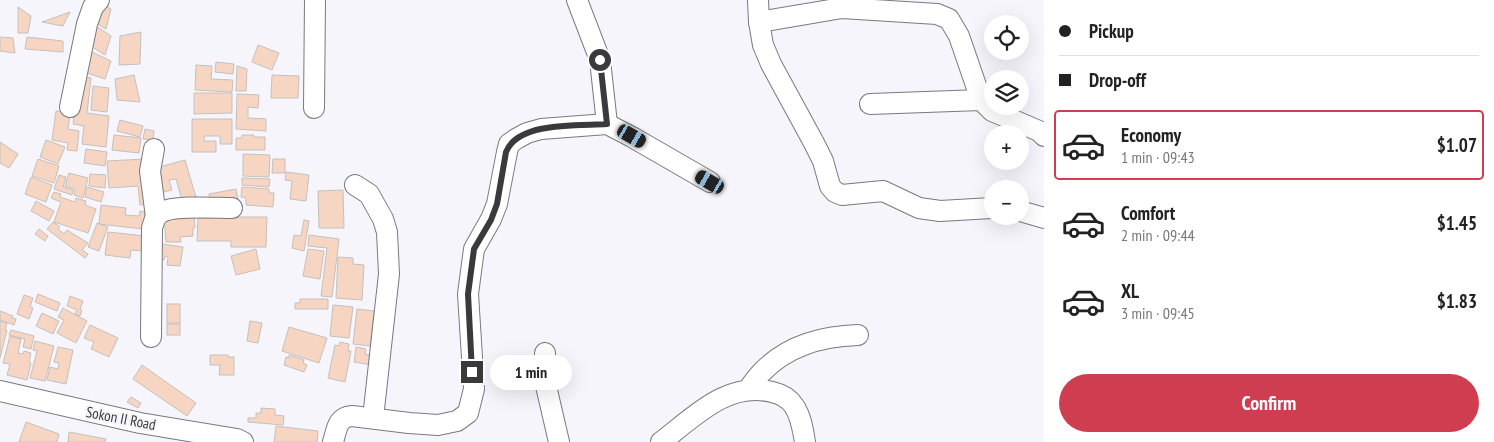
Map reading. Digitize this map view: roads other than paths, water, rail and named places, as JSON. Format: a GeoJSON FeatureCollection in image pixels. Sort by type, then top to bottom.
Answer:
{"type":"FeatureCollection","features":[{"type":"Feature","properties":{"kind":"street"},"geometry":{"type":"LineString","coordinates":[[70,107],[87,24],[92,7],[100,0]]}},
{"type":"Feature","properties":{"kind":"street"},"geometry":{"type":"LineString","coordinates":[[314,108],[315,0]]}},
{"type":"Feature","properties":{"kind":"street"},"geometry":{"type":"LineString","coordinates":[[577,0],[600,60],[607,124]]}},
{"type":"Feature","properties":{"kind":"street"},"geometry":{"type":"LineString","coordinates":[[758,0],[763,45],[771,64],[814,144],[834,192],[842,194],[883,191],[919,208],[940,212],[984,209]]}},
{"type":"Feature","properties":{"kind":"street"},"geometry":{"type":"LineString","coordinates":[[759,22],[842,8],[937,14],[949,19],[959,36],[981,100],[992,111],[1039,131],[1044,136]]}},
{"type":"Feature","properties":{"kind":"street"},"geometry":{"type":"LineString","coordinates":[[870,104],[981,100]]}},
{"type":"Feature","properties":{"kind":"street"},"geometry":{"type":"LineString","coordinates":[[333,442],[339,421],[345,416],[438,425],[457,421],[468,413],[474,389],[468,294],[474,249],[491,220],[497,204],[509,144],[527,133],[540,129],[607,124],[632,136],[710,182]]}},
{"type":"Feature","properties":{"kind":"street"},"geometry":{"type":"LineString","coordinates":[[151,337],[152,228],[156,217],[150,171],[154,149]]}},
{"type":"Feature","properties":{"kind":"street"},"geometry":{"type":"LineString","coordinates":[[356,184],[369,194],[383,219],[387,232],[389,274],[373,418]]}},
{"type":"Feature","properties":{"kind":"street"},"geometry":{"type":"LineString","coordinates":[[156,217],[162,212],[175,209],[232,208]]}},
{"type":"Feature","properties":{"kind":"street"},"geometry":{"type":"LineString","coordinates":[[1029,214],[1044,218]]}},
{"type":"Feature","properties":{"kind":"street"},"geometry":{"type":"LineString","coordinates":[[748,390],[763,371],[783,356],[812,341],[836,336],[858,335]]}},
{"type":"Feature","properties":{"kind":"street"},"geometry":{"type":"LineString","coordinates":[[545,353],[546,386],[559,442]]}},
{"type":"Feature","properties":{"kind":"street"},"geometry":{"type":"LineString","coordinates":[[661,442],[728,394],[748,390],[761,390],[786,397],[799,413],[806,442]]}},
{"type":"Feature","properties":{"kind":"street","name":"Sokon II Road"},"geometry":{"type":"LineString","coordinates":[[0,391],[86,412],[237,439],[243,442]]}}]}
